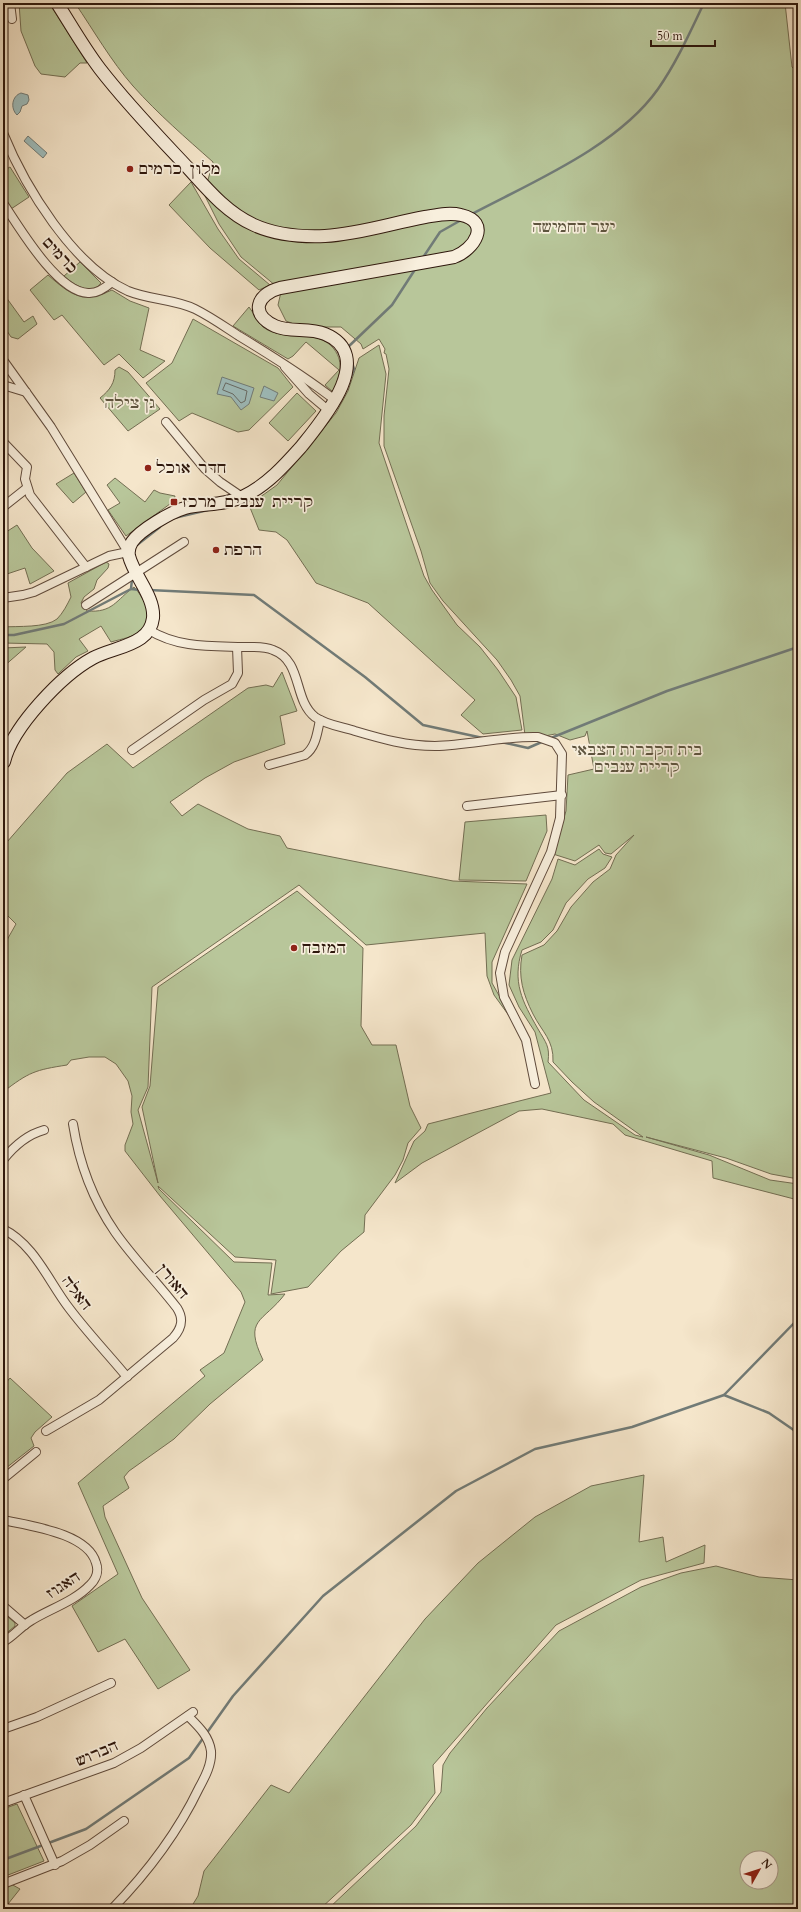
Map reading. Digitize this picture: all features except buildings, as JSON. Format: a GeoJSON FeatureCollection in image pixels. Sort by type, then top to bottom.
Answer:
{"type":"FeatureCollection","features":[{"type":"Feature","properties":{"kind":"main road"},"geometry":{"type":"LineString","coordinates":[[3,763],[9,745],[18,731],[45,698],[75,670],[107,651],[139,639],[149,630],[153,620],[152,608],[130,562],[128,552],[131,543],[137,537],[175,512],[189,507],[223,504],[242,497],[263,484],[280,470],[306,440],[331,405],[343,384],[347,372],[347,364],[343,349],[338,343],[325,334],[317,331],[286,329],[269,323],[260,314],[259,308],[261,298],[272,290],[280,288],[457,256],[469,249],[475,242],[478,234],[475,222],[465,216],[448,214],[404,221],[352,233],[326,236],[299,236],[275,232],[253,225],[232,212],[212,194],[134,110],[99,68],[57,3]]}},
{"type":"Feature","properties":{"kind":"main road"},"geometry":{"type":"LineString","coordinates":[[3,742],[18,731]]}},
{"type":"Feature","properties":{"kind":"street"},"geometry":{"type":"LineString","coordinates":[[10,3],[12,19]]}},
{"type":"Feature","properties":{"kind":"street"},"geometry":{"type":"LineString","coordinates":[[3,133],[26,181],[52,221],[86,260],[112,282],[138,294],[176,302],[195,309],[283,363],[331,405]]}},
{"type":"Feature","properties":{"kind":"street","name":"כרמים"},"geometry":{"type":"LineString","coordinates":[[3,203],[39,255],[67,284],[80,292],[91,293],[101,290],[112,282]]}},
{"type":"Feature","properties":{"kind":"street"},"geometry":{"type":"LineString","coordinates":[[3,360],[51,427],[128,552],[116,554],[34,592],[3,598]]}},
{"type":"Feature","properties":{"kind":"street"},"geometry":{"type":"LineString","coordinates":[[283,363],[304,389],[331,405]]}},
{"type":"Feature","properties":{"kind":"street"},"geometry":{"type":"LineString","coordinates":[[3,385],[26,392]]}},
{"type":"Feature","properties":{"kind":"street"},"geometry":{"type":"LineString","coordinates":[[166,422],[205,469],[242,497]]}},
{"type":"Feature","properties":{"kind":"street"},"geometry":{"type":"LineString","coordinates":[[3,442],[27,467],[25,479],[30,495],[86,567]]}},
{"type":"Feature","properties":{"kind":"street"},"geometry":{"type":"LineString","coordinates":[[3,507],[27,488]]}},
{"type":"Feature","properties":{"kind":"street"},"geometry":{"type":"LineString","coordinates":[[86,605],[184,542]]}},
{"type":"Feature","properties":{"kind":"street"},"geometry":{"type":"LineString","coordinates":[[149,630],[167,639],[188,644],[268,648],[284,657],[293,669],[306,706],[314,716],[320,720],[386,740],[413,745],[442,746],[534,737],[547,739],[558,746],[562,754],[562,795],[560,818],[553,846],[505,952],[500,973],[504,996],[526,1040],[535,1084]]}},
{"type":"Feature","properties":{"kind":"street"},"geometry":{"type":"LineString","coordinates":[[132,750],[204,700],[232,684],[238,672],[237,647]]}},
{"type":"Feature","properties":{"kind":"street"},"geometry":{"type":"LineString","coordinates":[[269,765],[304,755],[309,752],[314,744],[320,720]]}},
{"type":"Feature","properties":{"kind":"street"},"geometry":{"type":"LineString","coordinates":[[468,806],[562,795]]}},
{"type":"Feature","properties":{"kind":"street","name":"האורן"},"geometry":{"type":"LineString","coordinates":[[46,1431],[99,1400],[173,1338],[181,1326],[181,1315],[177,1308],[119,1237],[105,1216],[83,1167],[72,1124]]}},
{"type":"Feature","properties":{"kind":"street"},"geometry":{"type":"LineString","coordinates":[[3,1160],[23,1140],[44,1130]]}},
{"type":"Feature","properties":{"kind":"street","name":"האלה"},"geometry":{"type":"LineString","coordinates":[[3,1229],[18,1238],[29,1250],[68,1307],[127,1377]]}},
{"type":"Feature","properties":{"kind":"street"},"geometry":{"type":"LineString","coordinates":[[3,1479],[36,1452]]}},
{"type":"Feature","properties":{"kind":"street","name":"האגוז"},"geometry":{"type":"LineString","coordinates":[[3,1520],[74,1539],[86,1547],[97,1564],[96,1575],[88,1587],[25,1625],[13,1636],[3,1642]]}},
{"type":"Feature","properties":{"kind":"street"},"geometry":{"type":"LineString","coordinates":[[3,1606],[25,1625]]}},
{"type":"Feature","properties":{"kind":"street"},"geometry":{"type":"LineString","coordinates":[[3,1729],[38,1716],[111,1683]]}},
{"type":"Feature","properties":{"kind":"street","name":"הברוש"},"geometry":{"type":"LineString","coordinates":[[3,1803],[114,1762],[141,1748],[191,1714],[208,1739],[211,1755],[209,1767],[187,1812],[169,1842],[144,1875],[112,1909]]}},
{"type":"Feature","properties":{"kind":"street"},"geometry":{"type":"LineString","coordinates":[[24,1796],[55,1865]]}},
{"type":"Feature","properties":{"kind":"street"},"geometry":{"type":"LineString","coordinates":[[3,1884],[55,1865],[90,1845],[124,1820]]}},
{"type":"Feature","properties":{"kind":"green space"},"geometry":{"type":"Polygon","coordinates":[[[19,3],[49,3],[87,63],[80,63],[65,77],[41,74],[35,66],[21,31],[19,3]]]}},
{"type":"Feature","properties":{"kind":"green space","name":"יער החמישה"},"geometry":{"type":"Polygon","coordinates":[[[75,3],[785,3],[792,67],[798,72],[798,1179],[771,1174],[726,1158],[646,1137],[709,1155],[770,1180],[798,1184],[798,1200],[713,1178],[712,1161],[625,1135],[613,1124],[542,1109],[519,1111],[422,1163],[395,1183],[414,1141],[425,1131],[428,1124],[551,1093],[535,1032],[519,1007],[509,985],[512,960],[552,879],[558,859],[575,865],[599,849],[603,854],[612,857],[605,868],[588,879],[566,903],[553,930],[541,942],[522,950],[519,961],[518,982],[527,1009],[547,1045],[548,1062],[584,1100],[635,1135],[643,1137],[594,1102],[553,1062],[552,1048],[547,1036],[536,1020],[526,999],[521,978],[522,955],[544,945],[557,931],[571,907],[593,882],[610,869],[616,855],[634,835],[611,854],[605,853],[599,845],[575,861],[553,854],[566,811],[568,775],[594,769],[587,731],[585,736],[570,740],[555,734],[545,736],[525,735],[520,696],[511,680],[497,660],[443,601],[430,583],[421,551],[384,446],[384,416],[389,369],[386,354],[384,353],[385,349],[379,339],[363,349],[361,344],[341,327],[302,327],[286,321],[278,305],[281,292],[276,286],[241,257],[219,224],[204,194],[213,162],[162,116],[133,86],[110,56],[75,3]]]}},
{"type":"Feature","properties":{"kind":"green space"},"geometry":{"type":"Polygon","coordinates":[[[10,167],[29,197],[11,209],[3,197],[3,171],[10,167]]]}},
{"type":"Feature","properties":{"kind":"green space"},"geometry":{"type":"Polygon","coordinates":[[[191,182],[218,229],[239,259],[270,285],[259,290],[210,248],[169,205],[191,182]]]}},
{"type":"Feature","properties":{"kind":"green space"},"geometry":{"type":"Polygon","coordinates":[[[80,262],[101,283],[97,287],[92,289],[82,288],[64,276],[80,262]]]}},
{"type":"Feature","properties":{"kind":"green space"},"geometry":{"type":"Polygon","coordinates":[[[48,275],[63,288],[77,295],[85,297],[93,296],[112,290],[130,301],[149,308],[140,350],[165,361],[143,378],[119,354],[104,365],[62,315],[54,320],[30,290],[48,275]]]}},
{"type":"Feature","properties":{"kind":"green space"},"geometry":{"type":"Polygon","coordinates":[[[3,293],[24,322],[33,316],[37,324],[18,339],[11,337],[3,325],[3,293]]]}},
{"type":"Feature","properties":{"kind":"green space"},"geometry":{"type":"Polygon","coordinates":[[[249,307],[261,325],[271,332],[319,339],[327,342],[334,349],[339,360],[340,370],[333,392],[325,385],[339,370],[306,342],[293,356],[288,359],[233,326],[249,307]]]}},
{"type":"Feature","properties":{"kind":"green space"},"geometry":{"type":"Polygon","coordinates":[[[193,319],[278,368],[293,387],[249,430],[238,432],[192,413],[179,421],[146,383],[172,363],[193,319]]]}},
{"type":"Feature","properties":{"kind":"green space"},"geometry":{"type":"Polygon","coordinates":[[[379,345],[386,374],[379,443],[424,576],[457,625],[480,647],[516,697],[522,730],[483,734],[461,715],[475,700],[368,603],[316,583],[287,540],[276,532],[259,530],[249,505],[277,485],[336,413],[348,391],[359,358],[379,345]]]}},
{"type":"Feature","properties":{"kind":"green space","name":"גן צילה"},"geometry":{"type":"Polygon","coordinates":[[[119,367],[128,372],[160,409],[128,431],[100,398],[111,386],[114,379],[115,370],[119,367]]]}},
{"type":"Feature","properties":{"kind":"green space"},"geometry":{"type":"Polygon","coordinates":[[[297,393],[316,411],[288,441],[269,423],[297,393]]]}},
{"type":"Feature","properties":{"kind":"green space"},"geometry":{"type":"Polygon","coordinates":[[[74,473],[86,492],[73,503],[56,484],[74,473]]]}},
{"type":"Feature","properties":{"kind":"green space"},"geometry":{"type":"Polygon","coordinates":[[[115,478],[145,502],[154,490],[160,493],[175,496],[174,501],[126,536],[108,510],[120,503],[107,485],[115,478]]]}},
{"type":"Feature","properties":{"kind":"green space"},"geometry":{"type":"Polygon","coordinates":[[[17,525],[32,548],[54,571],[30,584],[25,568],[4,575],[3,534],[17,525]]]}},
{"type":"Feature","properties":{"kind":"green space"},"geometry":{"type":"Polygon","coordinates":[[[106,562],[109,564],[108,568],[97,580],[94,589],[84,597],[81,603],[87,611],[103,610],[114,605],[134,587],[144,601],[148,613],[146,624],[140,632],[111,642],[101,626],[79,639],[88,651],[76,657],[58,674],[55,670],[54,652],[47,644],[3,643],[3,627],[46,624],[57,619],[63,612],[71,597],[68,583],[106,562]]]}},
{"type":"Feature","properties":{"kind":"green space"},"geometry":{"type":"Polygon","coordinates":[[[26,647],[3,667],[3,648],[26,647]]]}},
{"type":"Feature","properties":{"kind":"green space"},"geometry":{"type":"Polygon","coordinates":[[[282,672],[297,711],[280,716],[285,744],[234,762],[205,778],[170,802],[182,816],[198,804],[248,829],[280,836],[287,848],[453,881],[527,884],[492,962],[492,983],[515,1024],[494,995],[487,976],[485,933],[366,945],[299,885],[152,987],[148,1087],[138,1110],[158,1183],[142,1107],[150,1086],[158,987],[297,891],[363,948],[361,1026],[372,1045],[396,1045],[410,1106],[421,1128],[408,1143],[403,1160],[395,1175],[365,1215],[364,1232],[341,1251],[308,1287],[271,1294],[276,1260],[235,1257],[158,1186],[159,1189],[234,1262],[272,1263],[268,1295],[285,1294],[258,1322],[255,1328],[257,1346],[263,1360],[210,1404],[174,1439],[129,1471],[124,1477],[129,1488],[103,1506],[105,1517],[142,1598],[190,1670],[158,1689],[125,1639],[98,1652],[72,1606],[118,1574],[78,1483],[205,1376],[200,1370],[224,1353],[245,1302],[241,1292],[160,1196],[125,1151],[125,1145],[133,1124],[131,1112],[132,1096],[128,1081],[116,1064],[105,1057],[89,1057],[71,1060],[67,1065],[40,1070],[26,1076],[3,1092],[3,947],[16,924],[3,911],[3,840],[7,842],[67,773],[107,744],[133,768],[248,688],[266,685],[273,687],[282,672]]]}},
{"type":"Feature","properties":{"kind":"green space"},"geometry":{"type":"Polygon","coordinates":[[[546,815],[547,831],[526,881],[459,880],[465,822],[546,815]]]}},
{"type":"Feature","properties":{"kind":"green space"},"geometry":{"type":"Polygon","coordinates":[[[10,1378],[52,1417],[35,1432],[31,1438],[34,1446],[6,1468],[3,1465],[3,1386],[10,1378]]]}},
{"type":"Feature","properties":{"kind":"green space"},"geometry":{"type":"Polygon","coordinates":[[[644,1475],[639,1542],[663,1537],[666,1562],[705,1545],[704,1563],[641,1580],[556,1625],[433,1765],[435,1793],[411,1825],[320,1909],[190,1909],[198,1896],[204,1871],[271,1785],[289,1793],[425,1619],[478,1563],[535,1517],[591,1486],[644,1475]]]}},
{"type":"Feature","properties":{"kind":"green space"},"geometry":{"type":"Polygon","coordinates":[[[716,1566],[759,1577],[798,1580],[798,1909],[328,1909],[416,1826],[441,1792],[443,1765],[450,1753],[487,1708],[559,1631],[641,1587],[681,1573],[716,1566]]]}},
{"type":"Feature","properties":{"kind":"green space"},"geometry":{"type":"Polygon","coordinates":[[[7,1616],[15,1623],[15,1626],[3,1636],[3,1619],[7,1616]]]}},
{"type":"Feature","properties":{"kind":"green space"},"geometry":{"type":"Polygon","coordinates":[[[17,1804],[44,1861],[3,1877],[3,1809],[17,1804]]]}},
{"type":"Feature","properties":{"kind":"green space"},"geometry":{"type":"Polygon","coordinates":[[[11,1884],[20,1889],[4,1909],[3,1887],[11,1884]]]}},
{"type":"Feature","properties":{"kind":"water"},"geometry":{"type":"Polygon","coordinates":[[[21,93],[28,95],[29,100],[27,104],[22,106],[17,115],[13,109],[13,102],[14,99],[21,93]]]}},
{"type":"Feature","properties":{"kind":"water"},"geometry":{"type":"Polygon","coordinates":[[[28,136],[47,153],[43,158],[24,141],[28,136]]]}},
{"type":"Feature","properties":{"kind":"water"},"geometry":{"type":"Polygon","coordinates":[[[222,377],[254,388],[249,404],[241,410],[231,397],[217,394],[222,377]]]}},
{"type":"Feature","properties":{"kind":"water"},"geometry":{"type":"Polygon","coordinates":[[[264,386],[278,393],[274,401],[260,397],[264,386]]]}},
{"type":"Feature","properties":{"kind":"waterway"},"geometry":{"type":"LineString","coordinates":[[470,215],[546,176],[597,146],[620,129],[641,110],[665,79],[704,3]]}},
{"type":"Feature","properties":{"kind":"waterway"},"geometry":{"type":"LineString","coordinates":[[422,259],[440,232],[463,219]]}},
{"type":"Feature","properties":{"kind":"waterway"},"geometry":{"type":"LineString","coordinates":[[349,350],[348,347],[392,305],[416,268]]}},
{"type":"Feature","properties":{"kind":"waterway"},"geometry":{"type":"LineString","coordinates":[[351,359],[354,369],[351,377]]}},
{"type":"Feature","properties":{"kind":"waterway"},"geometry":{"type":"LineString","coordinates":[[261,493],[275,482]]}},
{"type":"Feature","properties":{"kind":"waterway"},"geometry":{"type":"LineString","coordinates":[[240,504],[255,496]]}},
{"type":"Feature","properties":{"kind":"waterway"},"geometry":{"type":"LineString","coordinates":[[174,518],[208,510]]}},
{"type":"Feature","properties":{"kind":"waterway"},"geometry":{"type":"LineString","coordinates":[[137,545],[160,527]]}},
{"type":"Feature","properties":{"kind":"waterway"},"geometry":{"type":"LineString","coordinates":[[3,635],[14,635],[64,624],[131,589],[132,579]]}},
{"type":"Feature","properties":{"kind":"waterway"},"geometry":{"type":"LineString","coordinates":[[131,589],[140,590]]}},
{"type":"Feature","properties":{"kind":"waterway"},"geometry":{"type":"LineString","coordinates":[[149,590],[254,595],[365,677],[423,725],[483,738]]}},
{"type":"Feature","properties":{"kind":"waterway"},"geometry":{"type":"LineString","coordinates":[[551,738],[667,691],[798,647]]}},
{"type":"Feature","properties":{"kind":"waterway"},"geometry":{"type":"LineString","coordinates":[[501,742],[528,748],[544,741]]}},
{"type":"Feature","properties":{"kind":"waterway"},"geometry":{"type":"LineString","coordinates":[[724,1395],[798,1319]]}},
{"type":"Feature","properties":{"kind":"waterway"},"geometry":{"type":"LineString","coordinates":[[3,1860],[86,1829],[189,1758],[233,1696],[323,1596],[456,1491],[535,1449],[632,1427],[724,1395],[769,1413],[798,1433]]}},
{"type":"Feature","properties":{"kind":"place","name":"מלון כרמים"},"geometry":{"type":"Point","coordinates":[130,169]}},
{"type":"Feature","properties":{"kind":"place","name":"חדר אוכל"},"geometry":{"type":"Point","coordinates":[148,468]}},
{"type":"Feature","properties":{"kind":"place","name":"קריית ענבים מרכז"},"geometry":{"type":"Point","coordinates":[174,502]}},
{"type":"Feature","properties":{"kind":"place","name":"הרפת"},"geometry":{"type":"Point","coordinates":[216,550]}},
{"type":"Feature","properties":{"kind":"place","name":"המזבח"},"geometry":{"type":"Point","coordinates":[294,948]}},
{"type":"Feature","properties":{"kind":"park label","name":"בית הקברות הצבאי קריית ענבים"},"geometry":{"type":"Point","coordinates":[637,758]}}]}
